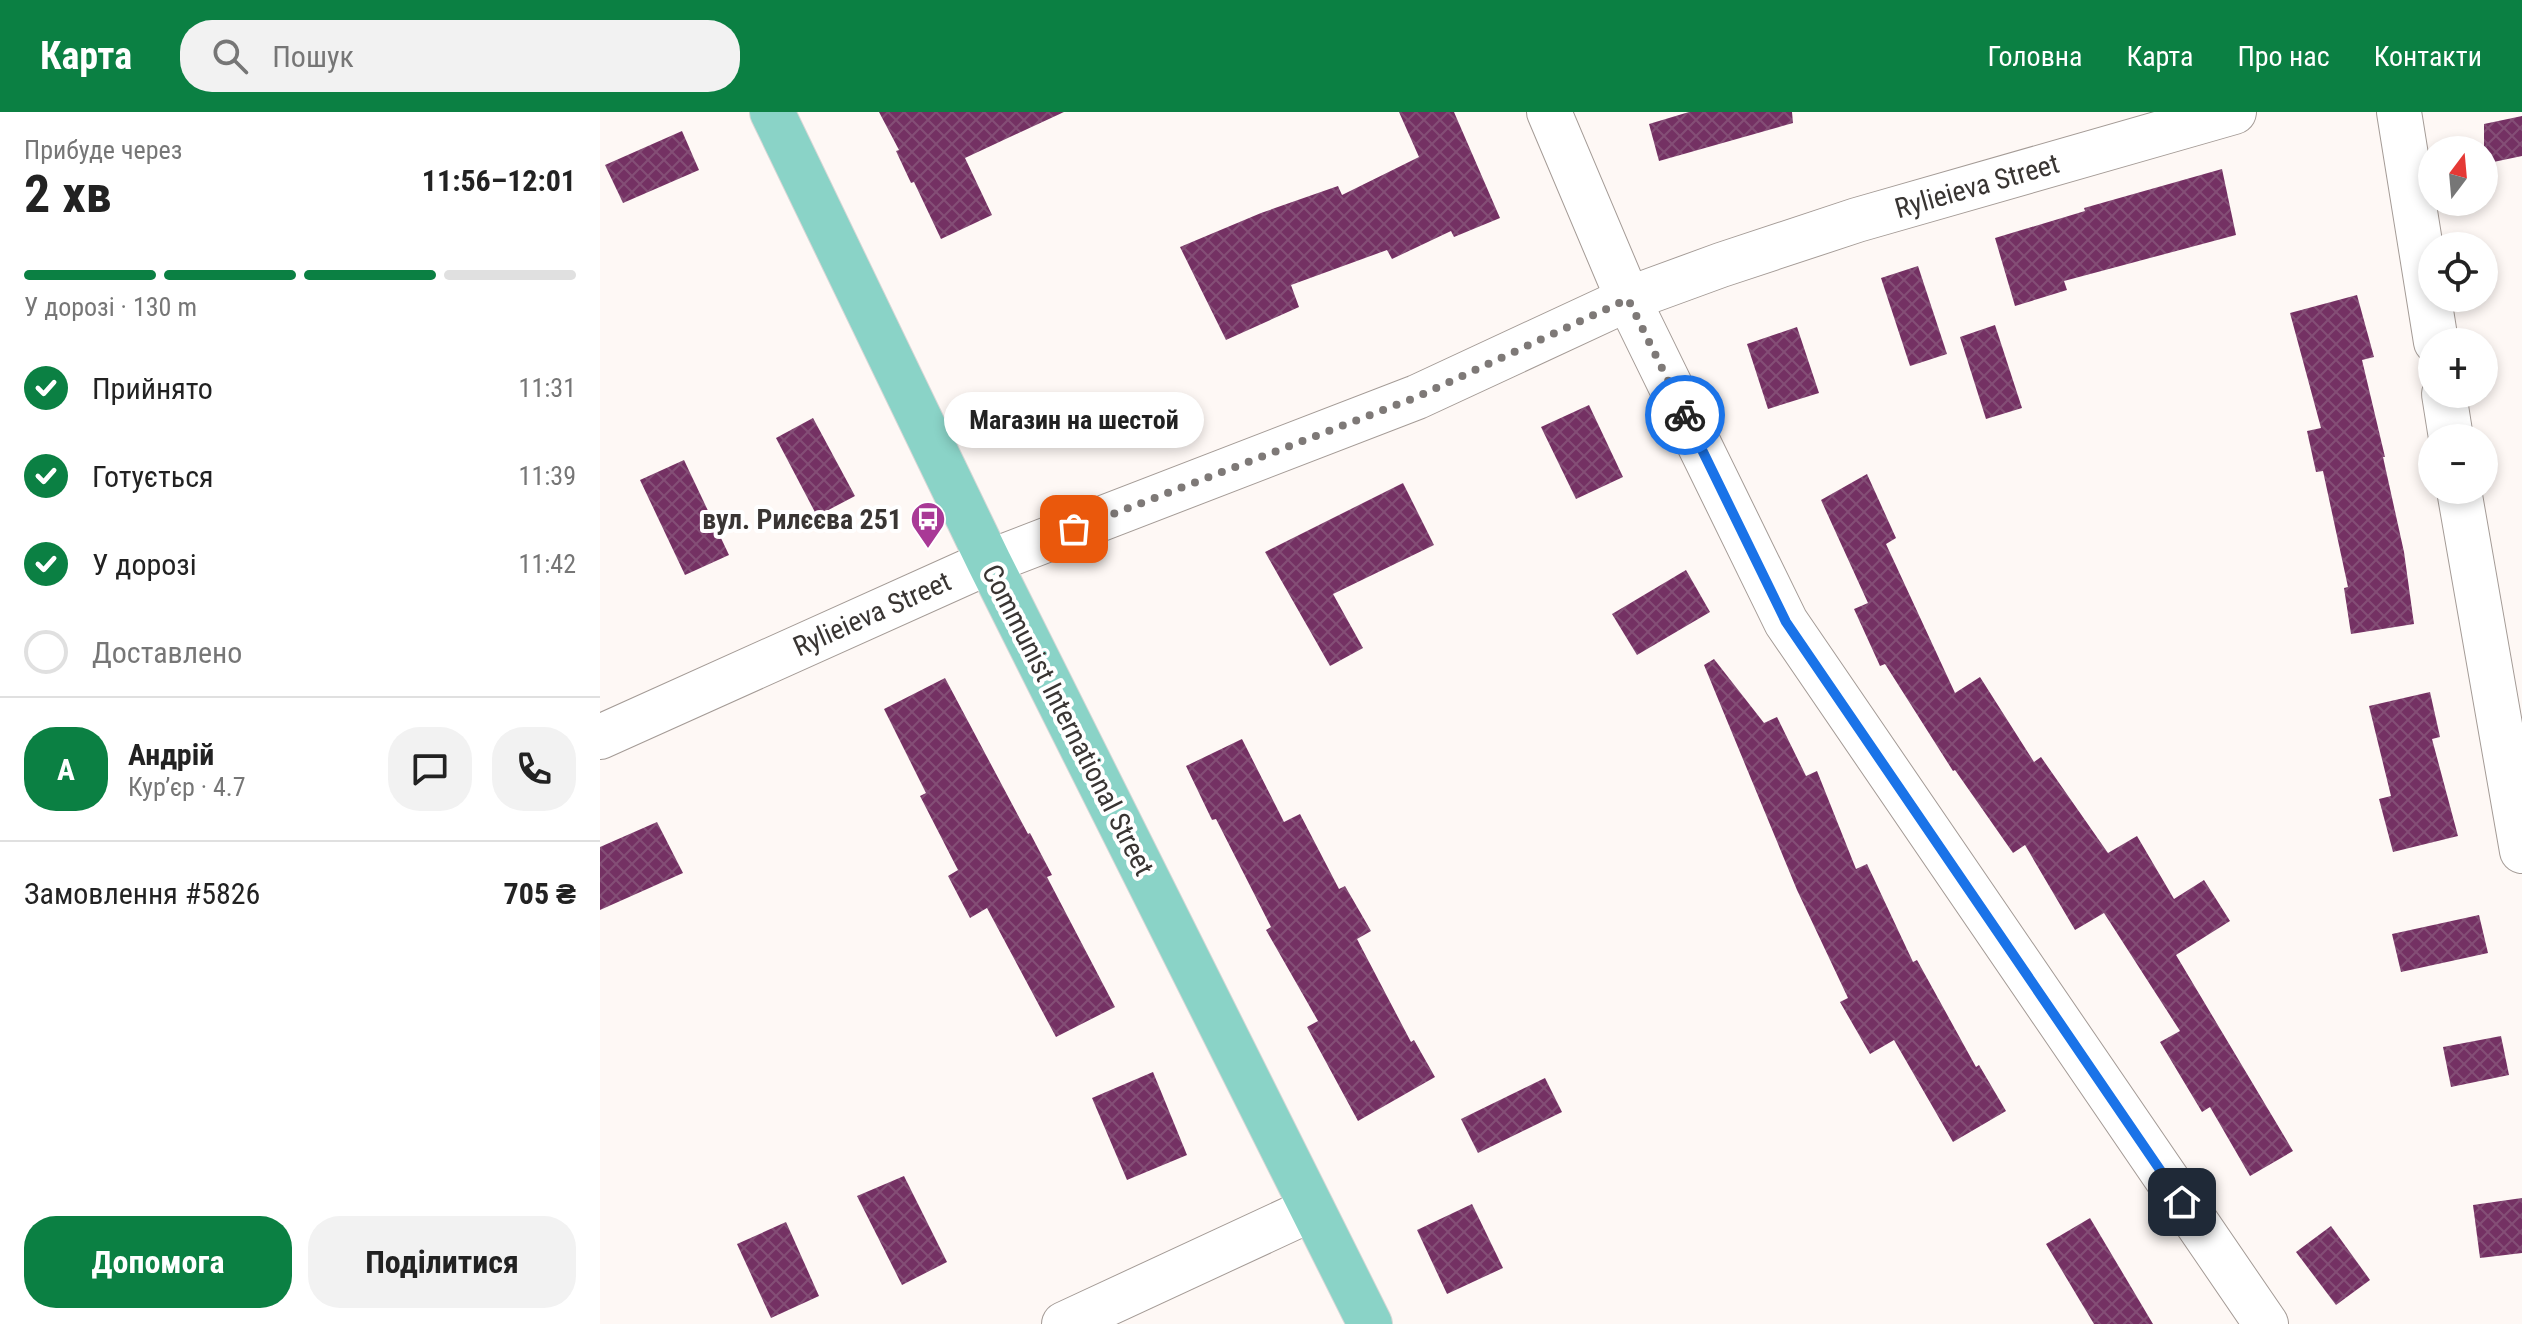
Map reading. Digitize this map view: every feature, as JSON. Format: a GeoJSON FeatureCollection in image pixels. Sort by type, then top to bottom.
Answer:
{"type":"FeatureCollection","features":[{"type":"Feature","properties":{"kind":"main road","name":"Communist International Street"},"geometry":{"type":"LineString","coordinates":[[772,112],[989,562],[1370,1324]]}},
{"type":"Feature","properties":{"kind":"street"},"geometry":{"type":"LineString","coordinates":[[1549,112],[1628,299],[1786,622],[2266,1324]]}},
{"type":"Feature","properties":{"kind":"street","name":"Rylieieva Street"},"geometry":{"type":"LineString","coordinates":[[600,737],[989,562],[1417,397],[1628,299],[1872,216],[2234,112]]}},
{"type":"Feature","properties":{"kind":"street"},"geometry":{"type":"LineString","coordinates":[[2399,112],[2434,328]]}},
{"type":"Feature","properties":{"kind":"street"},"geometry":{"type":"LineString","coordinates":[[2461,504],[2522,851]]}},
{"type":"Feature","properties":{"kind":"street"},"geometry":{"type":"LineString","coordinates":[[1064,1324],[1312,1209]]}},
{"type":"Feature","properties":{"kind":"building"},"geometry":{"type":"Polygon","coordinates":[[[879,112],[1064,112],[965,158],[992,215],[941,239],[879,112]]]}},
{"type":"Feature","properties":{"kind":"building"},"geometry":{"type":"Polygon","coordinates":[[[1399,112],[1454,112],[1500,218],[1454,237],[1451,231],[1392,259],[1387,250],[1291,285],[1299,307],[1226,340],[1180,247],[1261,213],[1338,186],[1342,195],[1419,157],[1399,112]]]}},
{"type":"Feature","properties":{"kind":"building"},"geometry":{"type":"Polygon","coordinates":[[[1689,112],[1792,112],[1793,123],[1659,161],[1649,124],[1689,112]]]}},
{"type":"Feature","properties":{"kind":"building"},"geometry":{"type":"Polygon","coordinates":[[[2522,116],[2522,156],[2498,161],[2498,136],[2484,136],[2484,124],[2522,116]]]}},
{"type":"Feature","properties":{"kind":"building"},"geometry":{"type":"Polygon","coordinates":[[[682,131],[699,170],[623,203],[605,165],[682,131]]]}},
{"type":"Feature","properties":{"kind":"building"},"geometry":{"type":"Polygon","coordinates":[[[2222,169],[2236,235],[2064,281],[2067,290],[2015,306],[1995,238],[2085,211],[2084,208],[2222,169]]]}},
{"type":"Feature","properties":{"kind":"building"},"geometry":{"type":"Polygon","coordinates":[[[1918,266],[1947,354],[1910,366],[1881,278],[1918,266]]]}},
{"type":"Feature","properties":{"kind":"building"},"geometry":{"type":"Polygon","coordinates":[[[2357,295],[2374,357],[2362,360],[2404,552],[2414,624],[2351,634],[2344,588],[2348,587],[2323,471],[2316,472],[2307,431],[2321,428],[2290,313],[2357,295]]]}},
{"type":"Feature","properties":{"kind":"building"},"geometry":{"type":"Polygon","coordinates":[[[1995,325],[2022,408],[1986,419],[1960,337],[1995,325]]]}},
{"type":"Feature","properties":{"kind":"building"},"geometry":{"type":"Polygon","coordinates":[[[1797,327],[1819,393],[1768,409],[1747,344],[1797,327]]]}},
{"type":"Feature","properties":{"kind":"building"},"geometry":{"type":"Polygon","coordinates":[[[1589,405],[1623,477],[1576,499],[1541,427],[1589,405]]]}},
{"type":"Feature","properties":{"kind":"building"},"geometry":{"type":"Polygon","coordinates":[[[813,418],[855,496],[817,516],[776,438],[813,418]]]}},
{"type":"Feature","properties":{"kind":"building"},"geometry":{"type":"Polygon","coordinates":[[[684,460],[729,555],[685,575],[640,480],[684,460]]]}},
{"type":"Feature","properties":{"kind":"building"},"geometry":{"type":"Polygon","coordinates":[[[1867,474],[1896,538],[1886,544],[1955,693],[1980,677],[2034,762],[2041,757],[2108,853],[2137,836],[2174,899],[2204,880],[2230,921],[2176,955],[2293,1151],[2250,1176],[2210,1107],[2202,1112],[2160,1042],[2180,1031],[2104,913],[2075,930],[2025,845],[2013,853],[1953,771],[1885,664],[1880,666],[1854,609],[1868,603],[1821,500],[1867,474]]]}},
{"type":"Feature","properties":{"kind":"building"},"geometry":{"type":"Polygon","coordinates":[[[1403,483],[1434,545],[1333,594],[1363,648],[1330,666],[1265,552],[1403,483]]]}},
{"type":"Feature","properties":{"kind":"building"},"geometry":{"type":"Polygon","coordinates":[[[1686,570],[1710,612],[1637,655],[1612,614],[1686,570]]]}},
{"type":"Feature","properties":{"kind":"building"},"geometry":{"type":"Polygon","coordinates":[[[1714,659],[1764,723],[1777,717],[1806,776],[1817,771],[1856,869],[1867,864],[1913,962],[1917,960],[1976,1067],[1979,1065],[2006,1111],[1953,1142],[1894,1040],[1870,1054],[1840,1002],[1848,998],[1797,890],[1704,665],[1714,659]]]}},
{"type":"Feature","properties":{"kind":"building"},"geometry":{"type":"Polygon","coordinates":[[[945,678],[1052,875],[1047,877],[1115,1007],[1056,1037],[987,908],[970,918],[948,876],[958,870],[920,796],[926,793],[884,709],[945,678]]]}},
{"type":"Feature","properties":{"kind":"building"},"geometry":{"type":"Polygon","coordinates":[[[2430,692],[2440,737],[2432,739],[2458,836],[2393,852],[2379,799],[2391,796],[2369,706],[2430,692]]]}},
{"type":"Feature","properties":{"kind":"building"},"geometry":{"type":"Polygon","coordinates":[[[1242,739],[1284,822],[1300,814],[1339,889],[1345,886],[1371,931],[1357,939],[1411,1042],[1414,1040],[1435,1077],[1358,1121],[1307,1027],[1318,1021],[1266,930],[1271,927],[1186,766],[1242,739]]]}},
{"type":"Feature","properties":{"kind":"building"},"geometry":{"type":"Polygon","coordinates":[[[657,822],[683,873],[600,910],[600,847],[657,822]]]}},
{"type":"Feature","properties":{"kind":"building"},"geometry":{"type":"Polygon","coordinates":[[[2479,915],[2488,953],[2401,972],[2392,934],[2479,915]]]}},
{"type":"Feature","properties":{"kind":"building"},"geometry":{"type":"Polygon","coordinates":[[[2501,1036],[2509,1075],[2451,1087],[2443,1047],[2501,1036]]]}},
{"type":"Feature","properties":{"kind":"building"},"geometry":{"type":"Polygon","coordinates":[[[1153,1072],[1187,1155],[1127,1180],[1092,1098],[1153,1072]]]}},
{"type":"Feature","properties":{"kind":"building"},"geometry":{"type":"Polygon","coordinates":[[[1545,1078],[1562,1112],[1478,1153],[1461,1119],[1545,1078]]]}},
{"type":"Feature","properties":{"kind":"building"},"geometry":{"type":"Polygon","coordinates":[[[904,1176],[947,1262],[902,1285],[857,1196],[904,1176]]]}},
{"type":"Feature","properties":{"kind":"building"},"geometry":{"type":"Polygon","coordinates":[[[2522,1198],[2522,1253],[2480,1258],[2473,1205],[2522,1198]]]}},
{"type":"Feature","properties":{"kind":"building"},"geometry":{"type":"Polygon","coordinates":[[[1472,1204],[1503,1268],[1447,1294],[1417,1230],[1472,1204]]]}},
{"type":"Feature","properties":{"kind":"building"},"geometry":{"type":"Polygon","coordinates":[[[2090,1218],[2153,1324],[2094,1324],[2046,1244],[2090,1218]]]}},
{"type":"Feature","properties":{"kind":"building"},"geometry":{"type":"Polygon","coordinates":[[[786,1222],[819,1296],[771,1318],[737,1244],[786,1222]]]}},
{"type":"Feature","properties":{"kind":"building"},"geometry":{"type":"Polygon","coordinates":[[[2331,1226],[2370,1280],[2336,1305],[2296,1252],[2331,1226]]]}},
{"type":"Feature","properties":{"kind":"way so far"},"geometry":{"type":"LineString","coordinates":[[1074,529],[1417,397],[1628,299],[1685,415]]}},
{"type":"Feature","properties":{"kind":"place","name":"Магазин на шестой"},"geometry":{"type":"Point","coordinates":[1074,529]}},
{"type":"Feature","properties":{"kind":"place","name":"вул. Рилєєва 251"},"geometry":{"type":"Point","coordinates":[928,550]}},
{"type":"Feature","properties":{"kind":"route"},"geometry":{"type":"LineString","coordinates":[[1685,415],[1786,622],[2182,1202]]}}]}
